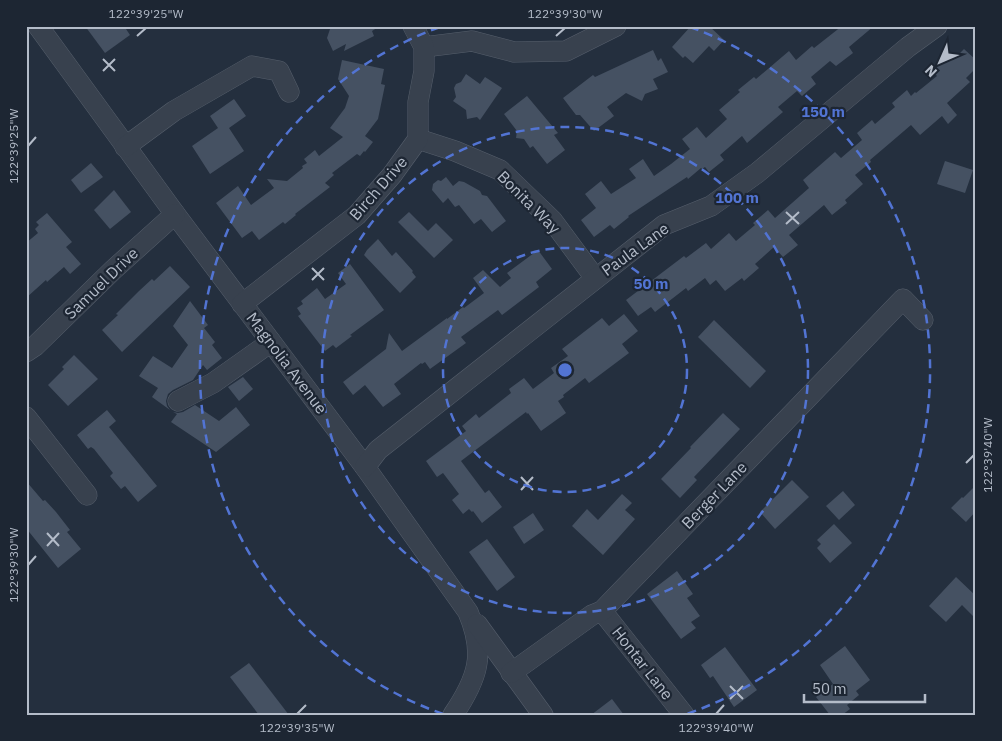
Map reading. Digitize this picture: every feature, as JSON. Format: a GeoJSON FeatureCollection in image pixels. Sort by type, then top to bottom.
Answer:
{"type":"FeatureCollection","features":[{"type":"Feature","properties":{"kind":"street","name":"Magnolia Avenue"},"geometry":{"type":"LineString","coordinates":[[38,26],[125,147],[365,467],[468,612],[478,642],[477,663],[472,684],[453,715]]}},
{"type":"Feature","properties":{"kind":"street","name":"Birch Drive"},"geometry":{"type":"LineString","coordinates":[[242,304],[357,215],[392,175],[418,139],[418,102],[424,71],[424,47],[413,26]]}},
{"type":"Feature","properties":{"kind":"street"},"geometry":{"type":"LineString","coordinates":[[424,47],[472,41],[514,52],[566,51],[616,26]]}},
{"type":"Feature","properties":{"kind":"street","name":"Paula Lane"},"geometry":{"type":"LineString","coordinates":[[365,467],[378,450],[595,278],[664,225],[711,206],[757,173],[908,47],[937,26]]}},
{"type":"Feature","properties":{"kind":"street"},"geometry":{"type":"LineString","coordinates":[[125,147],[174,111],[252,66],[279,71],[289,92]]}},
{"type":"Feature","properties":{"kind":"street","name":"Bonita Way"},"geometry":{"type":"LineString","coordinates":[[418,139],[455,151],[500,170],[552,220],[595,278]]}},
{"type":"Feature","properties":{"kind":"street","name":"Samuel Drive"},"geometry":{"type":"LineString","coordinates":[[26,352],[175,214]]}},
{"type":"Feature","properties":{"kind":"street","name":"Berger Lane"},"geometry":{"type":"LineString","coordinates":[[511,673],[592,615],[602,611],[903,299],[923,320]]}},
{"type":"Feature","properties":{"kind":"street"},"geometry":{"type":"LineString","coordinates":[[178,400],[213,383],[272,342]]}},
{"type":"Feature","properties":{"kind":"street"},"geometry":{"type":"LineString","coordinates":[[26,417],[87,494]]}},
{"type":"Feature","properties":{"kind":"street","name":"Hontar Lane"},"geometry":{"type":"LineString","coordinates":[[602,611],[684,715]]}},
{"type":"Feature","properties":{"kind":"street"},"geometry":{"type":"LineString","coordinates":[[468,612],[543,715]]}},
{"type":"Feature","properties":{"kind":"building"},"geometry":{"type":"Polygon","coordinates":[[[85,26],[124,26],[130,35],[105,53],[85,26]]]}},
{"type":"Feature","properties":{"kind":"building"},"geometry":{"type":"Polygon","coordinates":[[[331,26],[380,26],[372,31],[374,36],[344,51],[346,44],[333,51],[327,38],[331,26]]]}},
{"type":"Feature","properties":{"kind":"building"},"geometry":{"type":"Polygon","coordinates":[[[691,26],[709,26],[724,40],[714,51],[709,46],[693,63],[685,56],[683,58],[672,47],[691,26]]]}},
{"type":"Feature","properties":{"kind":"building"},"geometry":{"type":"Polygon","coordinates":[[[842,26],[874,26],[849,47],[853,53],[836,66],[830,61],[811,77],[816,84],[802,96],[797,91],[778,107],[783,112],[747,143],[742,136],[720,155],[724,160],[709,172],[705,167],[701,168],[688,179],[687,177],[628,216],[614,229],[610,225],[594,237],[581,220],[596,208],[585,194],[601,181],[611,194],[636,178],[629,169],[643,159],[654,176],[690,149],[682,139],[697,127],[706,138],[727,119],[719,110],[740,92],[738,90],[754,77],[756,79],[789,51],[796,60],[812,46],[814,48],[842,26]]]}},
{"type":"Feature","properties":{"kind":"building"},"geometry":{"type":"Polygon","coordinates":[[[964,49],[976,60],[976,68],[966,78],[970,82],[947,103],[957,115],[948,124],[942,116],[920,135],[911,125],[855,175],[863,184],[845,200],[847,203],[832,215],[824,205],[789,235],[798,245],[783,257],[774,247],[755,264],[759,268],[744,281],[742,278],[725,291],[716,280],[710,285],[705,278],[688,291],[686,288],[655,312],[651,307],[638,316],[626,300],[684,256],[686,258],[706,243],[711,249],[729,233],[736,241],[755,225],[753,223],[768,210],[775,218],[809,188],[803,180],[835,152],[841,158],[862,140],[857,133],[872,120],[875,124],[895,107],[892,103],[907,90],[911,96],[937,76],[931,69],[945,56],[949,60],[951,58],[953,60],[964,49]]]}},
{"type":"Feature","properties":{"kind":"building"},"geometry":{"type":"Polygon","coordinates":[[[653,50],[658,61],[661,58],[668,72],[653,79],[658,89],[645,94],[642,101],[626,93],[607,107],[614,116],[594,131],[580,115],[576,115],[563,98],[593,75],[595,77],[653,50]]]}},
{"type":"Feature","properties":{"kind":"building"},"geometry":{"type":"Polygon","coordinates":[[[342,60],[384,69],[381,84],[385,85],[378,119],[365,136],[373,142],[360,156],[357,154],[332,173],[334,175],[325,183],[330,187],[285,224],[283,222],[259,240],[252,231],[242,238],[216,203],[238,186],[251,205],[274,188],[267,179],[287,181],[303,168],[302,166],[307,163],[304,159],[315,150],[319,156],[343,137],[330,128],[345,108],[349,96],[338,79],[342,60]]]}},
{"type":"Feature","properties":{"kind":"building"},"geometry":{"type":"Polygon","coordinates":[[[466,74],[480,84],[485,77],[502,88],[480,120],[477,117],[467,119],[466,110],[453,101],[456,97],[454,88],[466,74]]]}},
{"type":"Feature","properties":{"kind":"building"},"geometry":{"type":"Polygon","coordinates":[[[527,96],[558,133],[554,135],[565,150],[547,164],[533,146],[530,148],[524,139],[516,138],[517,131],[504,114],[527,96]]]}},
{"type":"Feature","properties":{"kind":"building"},"geometry":{"type":"Polygon","coordinates":[[[234,99],[246,116],[229,128],[244,151],[210,174],[192,146],[218,128],[210,116],[234,99]]]}},
{"type":"Feature","properties":{"kind":"building"},"geometry":{"type":"Polygon","coordinates":[[[945,161],[973,170],[965,193],[937,184],[945,161]]]}},
{"type":"Feature","properties":{"kind":"building"},"geometry":{"type":"Polygon","coordinates":[[[91,163],[103,177],[81,193],[71,180],[91,163]]]}},
{"type":"Feature","properties":{"kind":"building"},"geometry":{"type":"Polygon","coordinates":[[[446,177],[453,186],[459,181],[464,182],[480,191],[482,195],[487,196],[506,221],[492,232],[481,219],[474,224],[459,205],[455,207],[448,198],[443,203],[432,190],[433,184],[446,177]]]}},
{"type":"Feature","properties":{"kind":"building"},"geometry":{"type":"Polygon","coordinates":[[[114,190],[131,212],[110,229],[94,210],[114,190]]]}},
{"type":"Feature","properties":{"kind":"building"},"geometry":{"type":"Polygon","coordinates":[[[409,212],[428,231],[436,223],[453,240],[434,258],[398,222],[409,212]]]}},
{"type":"Feature","properties":{"kind":"building"},"geometry":{"type":"Polygon","coordinates":[[[47,213],[72,242],[66,247],[81,264],[70,274],[64,267],[26,298],[26,243],[38,233],[35,229],[39,225],[36,222],[47,213]]]}},
{"type":"Feature","properties":{"kind":"building"},"geometry":{"type":"Polygon","coordinates":[[[378,239],[392,256],[396,252],[416,277],[400,293],[364,255],[378,239]]]}},
{"type":"Feature","properties":{"kind":"building"},"geometry":{"type":"Polygon","coordinates":[[[538,250],[552,269],[536,282],[539,287],[502,315],[498,310],[461,337],[466,343],[430,369],[425,362],[421,363],[394,384],[401,394],[383,407],[365,385],[353,395],[343,382],[386,349],[389,333],[402,351],[484,293],[473,278],[483,270],[500,287],[511,278],[507,273],[538,250]]]}},
{"type":"Feature","properties":{"kind":"building"},"geometry":{"type":"Polygon","coordinates":[[[350,264],[384,310],[350,335],[352,336],[336,348],[333,345],[325,351],[298,316],[301,314],[297,308],[303,304],[301,301],[317,288],[325,299],[346,284],[338,273],[350,264]]]}},
{"type":"Feature","properties":{"kind":"building"},"geometry":{"type":"Polygon","coordinates":[[[170,266],[190,287],[122,352],[102,330],[139,291],[152,279],[154,281],[170,266]]]}},
{"type":"Feature","properties":{"kind":"building"},"geometry":{"type":"Polygon","coordinates":[[[190,301],[208,325],[204,328],[215,342],[212,345],[222,358],[207,370],[203,365],[193,380],[168,394],[166,401],[170,410],[152,397],[158,388],[139,376],[153,356],[172,368],[188,345],[173,326],[190,301]]]}},
{"type":"Feature","properties":{"kind":"building"},"geometry":{"type":"Polygon","coordinates":[[[624,314],[638,331],[622,344],[629,353],[589,383],[585,378],[563,395],[564,397],[558,401],[566,413],[541,431],[526,412],[461,461],[485,493],[489,490],[502,507],[482,523],[473,511],[469,509],[463,514],[452,500],[459,494],[443,473],[437,477],[426,461],[466,431],[462,426],[476,414],[479,418],[511,393],[509,389],[524,378],[533,389],[554,373],[551,368],[568,356],[562,349],[602,318],[609,326],[624,314]]]}},
{"type":"Feature","properties":{"kind":"building"},"geometry":{"type":"Polygon","coordinates":[[[714,320],[766,371],[750,388],[698,337],[714,320]]]}},
{"type":"Feature","properties":{"kind":"building"},"geometry":{"type":"Polygon","coordinates":[[[74,355],[98,379],[68,406],[48,385],[64,369],[62,367],[74,355]]]}},
{"type":"Feature","properties":{"kind":"building"},"geometry":{"type":"Polygon","coordinates":[[[243,377],[253,389],[239,401],[228,387],[243,377]]]}},
{"type":"Feature","properties":{"kind":"building"},"geometry":{"type":"Polygon","coordinates":[[[195,405],[219,421],[236,407],[250,425],[216,452],[171,422],[177,414],[173,412],[183,412],[195,405]]]}},
{"type":"Feature","properties":{"kind":"building"},"geometry":{"type":"Polygon","coordinates":[[[107,410],[116,421],[109,427],[157,486],[138,502],[125,486],[121,489],[110,476],[113,473],[94,449],[91,447],[88,449],[77,435],[107,410]]]}},
{"type":"Feature","properties":{"kind":"building"},"geometry":{"type":"Polygon","coordinates":[[[723,413],[740,429],[694,477],[697,480],[680,498],[661,479],[723,413]]]}},
{"type":"Feature","properties":{"kind":"building"},"geometry":{"type":"Polygon","coordinates":[[[792,480],[809,497],[775,529],[760,512],[792,480]]]}},
{"type":"Feature","properties":{"kind":"building"},"geometry":{"type":"Polygon","coordinates":[[[26,481],[43,501],[45,500],[56,512],[70,530],[67,532],[81,549],[58,568],[26,528],[26,481]]]}},
{"type":"Feature","properties":{"kind":"building"},"geometry":{"type":"Polygon","coordinates":[[[976,485],[976,511],[966,522],[951,508],[976,485]]]}},
{"type":"Feature","properties":{"kind":"building"},"geometry":{"type":"Polygon","coordinates":[[[843,491],[855,505],[839,520],[826,506],[843,491]]]}},
{"type":"Feature","properties":{"kind":"building"},"geometry":{"type":"Polygon","coordinates":[[[622,494],[632,503],[625,510],[635,519],[603,555],[572,526],[587,509],[598,520],[622,494]]]}},
{"type":"Feature","properties":{"kind":"building"},"geometry":{"type":"Polygon","coordinates":[[[533,513],[544,530],[524,544],[513,527],[533,513]]]}},
{"type":"Feature","properties":{"kind":"building"},"geometry":{"type":"Polygon","coordinates":[[[834,524],[852,543],[830,563],[817,548],[821,544],[817,540],[834,524]]]}},
{"type":"Feature","properties":{"kind":"building"},"geometry":{"type":"Polygon","coordinates":[[[487,539],[515,577],[497,591],[469,552],[487,539]]]}},
{"type":"Feature","properties":{"kind":"building"},"geometry":{"type":"Polygon","coordinates":[[[677,571],[693,594],[687,598],[700,616],[691,622],[696,628],[681,639],[647,594],[677,571]]]}},
{"type":"Feature","properties":{"kind":"building"},"geometry":{"type":"Polygon","coordinates":[[[956,577],[976,596],[976,619],[962,605],[946,622],[929,606],[956,577]]]}},
{"type":"Feature","properties":{"kind":"building"},"geometry":{"type":"Polygon","coordinates":[[[845,646],[870,680],[856,691],[859,695],[847,705],[850,709],[842,715],[830,715],[816,697],[833,684],[820,665],[845,646]]]}},
{"type":"Feature","properties":{"kind":"building"},"geometry":{"type":"Polygon","coordinates":[[[725,647],[757,690],[734,707],[713,676],[710,678],[701,665],[725,647]]]}},
{"type":"Feature","properties":{"kind":"building"},"geometry":{"type":"Polygon","coordinates":[[[249,663],[289,715],[259,715],[230,677],[249,663]]]}},
{"type":"Feature","properties":{"kind":"building"},"geometry":{"type":"Polygon","coordinates":[[[612,699],[624,715],[591,715],[612,699]]]}}]}
